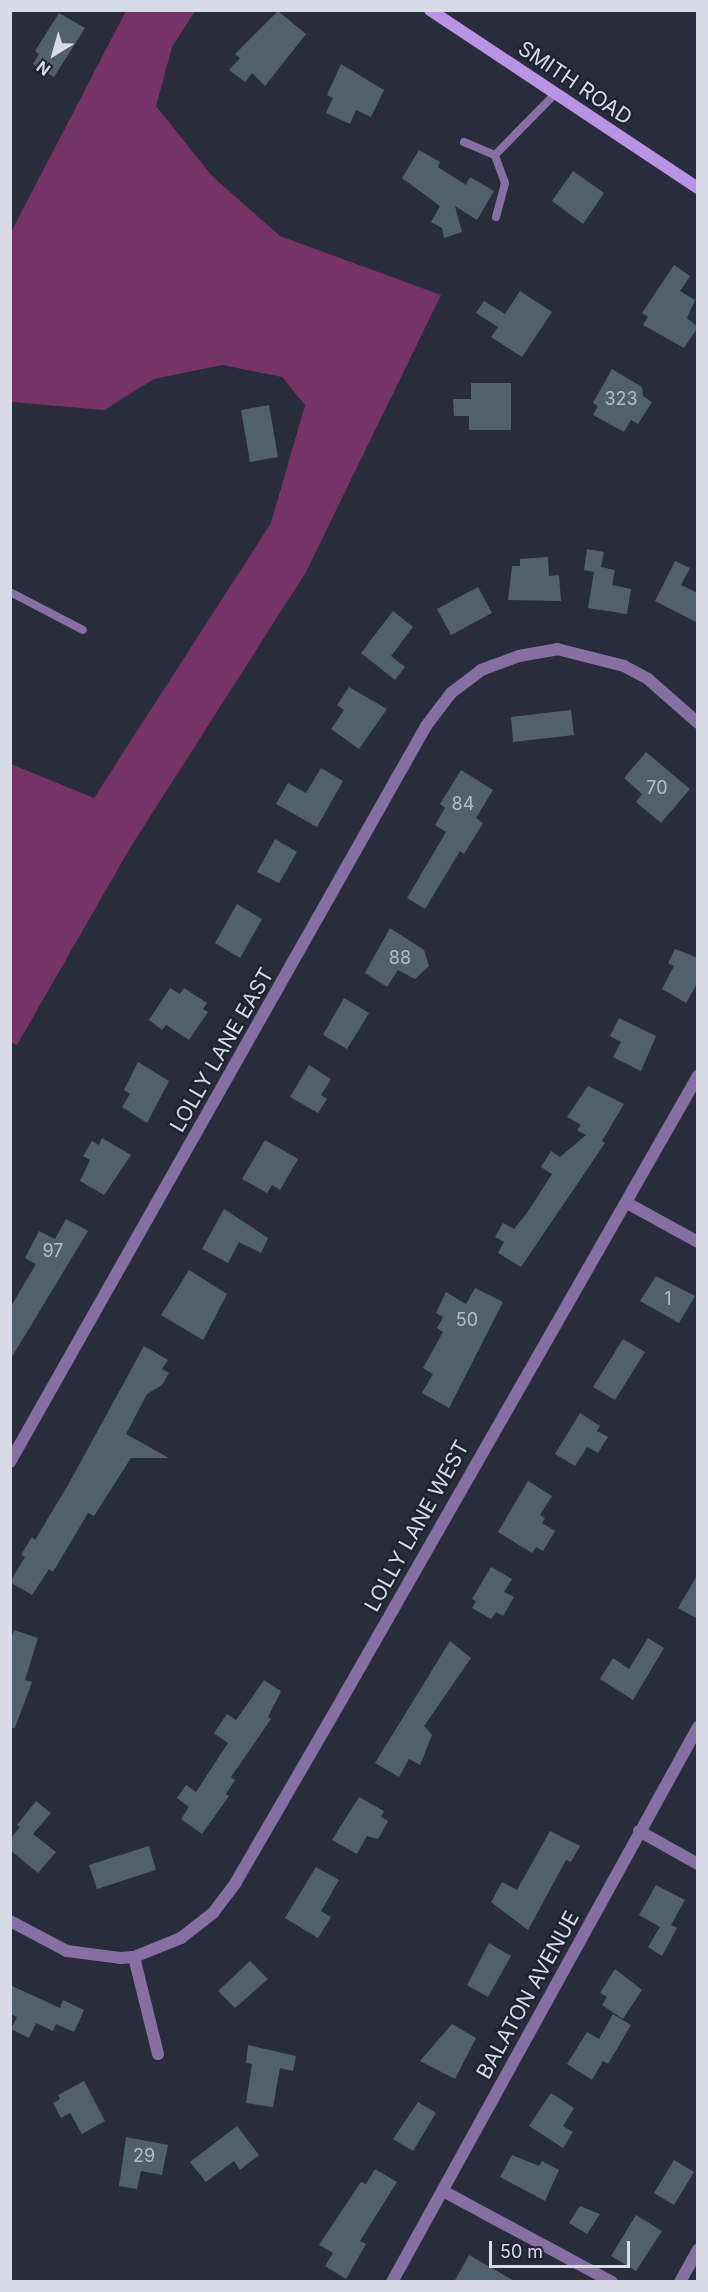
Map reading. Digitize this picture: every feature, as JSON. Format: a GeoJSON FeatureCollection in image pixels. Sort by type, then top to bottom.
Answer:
{"type":"FeatureCollection","features":[{"type":"Feature","properties":{"kind":"street","name":"SMITH ROAD"},"geometry":{"type":"LineString","coordinates":[[430,10],[698,188]]}},
{"type":"Feature","properties":{"kind":"street","name":"LOLLY LANE EAST"},"geometry":{"type":"LineString","coordinates":[[10,1462],[426,726],[451,693],[482,670],[540,651],[557,649],[591,655],[648,679],[698,723]]}},
{"type":"Feature","properties":{"kind":"street","name":"LOLLY LANE WEST"},"geometry":{"type":"LineString","coordinates":[[134,1957],[196,1929],[236,1882],[698,1076]]}},
{"type":"Feature","properties":{"kind":"street"},"geometry":{"type":"LineString","coordinates":[[627,1203],[698,1242]]}},
{"type":"Feature","properties":{"kind":"street","name":"BALATON AVENUE"},"geometry":{"type":"LineString","coordinates":[[392,2282],[698,1727]]}},
{"type":"Feature","properties":{"kind":"street"},"geometry":{"type":"LineString","coordinates":[[639,1831],[698,1864]]}},
{"type":"Feature","properties":{"kind":"street"},"geometry":{"type":"LineString","coordinates":[[10,1921],[68,1951],[134,1957],[158,2054]]}},
{"type":"Feature","properties":{"kind":"street"},"geometry":{"type":"LineString","coordinates":[[443,2191],[612,2282]]}},
{"type":"Feature","properties":{"kind":"street"},"geometry":{"type":"LineString","coordinates":[[680,2282],[698,2250]]}},
{"type":"Feature","properties":{"kind":"lane"},"geometry":{"type":"LineString","coordinates":[[495,155],[555,94]]}},
{"type":"Feature","properties":{"kind":"lane"},"geometry":{"type":"LineString","coordinates":[[464,142],[495,155],[505,183],[496,217]]}},
{"type":"Feature","properties":{"kind":"lane"},"geometry":{"type":"LineString","coordinates":[[10,592],[83,630]]}},
{"type":"Feature","properties":{"kind":"shaded area"},"geometry":{"type":"Polygon","coordinates":[[[126,11],[195,11],[172,47],[156,106],[212,176],[280,236],[441,295],[306,572],[130,848],[17,1045],[10,1042],[11,764],[94,798],[271,523],[305,405],[282,377],[222,365],[154,379],[104,410],[11,402],[11,232],[126,11]]]}},
{"type":"Feature","properties":{"kind":"building"},"geometry":{"type":"Polygon","coordinates":[[[278,11],[306,34],[265,86],[252,73],[245,82],[229,70],[240,58],[235,54],[278,11]]]}},
{"type":"Feature","properties":{"kind":"building"},"geometry":{"type":"Polygon","coordinates":[[[59,13],[85,28],[54,77],[33,64],[39,54],[35,51],[59,13]]]}},
{"type":"Feature","properties":{"kind":"building"},"geometry":{"type":"Polygon","coordinates":[[[341,64],[384,90],[371,117],[356,110],[350,124],[326,113],[333,98],[327,95],[341,64]]]}},
{"type":"Feature","properties":{"kind":"building"},"geometry":{"type":"Polygon","coordinates":[[[419,150],[440,162],[438,167],[466,185],[470,177],[494,191],[477,220],[455,206],[462,232],[444,238],[442,228],[431,222],[440,206],[402,178],[419,150]]]}},
{"type":"Feature","properties":{"kind":"building"},"geometry":{"type":"Polygon","coordinates":[[[573,171],[604,193],[583,224],[552,201],[573,171]]]}},
{"type":"Feature","properties":{"kind":"building"},"geometry":{"type":"Polygon","coordinates":[[[674,265],[690,276],[680,291],[695,300],[687,318],[698,327],[684,348],[643,325],[648,317],[642,313],[674,265]]]}},
{"type":"Feature","properties":{"kind":"building"},"geometry":{"type":"Polygon","coordinates":[[[520,291],[552,312],[522,357],[491,337],[498,327],[476,313],[484,301],[505,314],[520,291]]]}},
{"type":"Feature","properties":{"kind":"building"},"geometry":{"type":"Polygon","coordinates":[[[612,369],[642,387],[643,396],[652,402],[638,424],[631,420],[624,432],[593,415],[598,406],[593,403],[612,369]]]}},
{"type":"Feature","properties":{"kind":"building"},"geometry":{"type":"Polygon","coordinates":[[[471,383],[511,383],[511,430],[469,430],[469,416],[454,416],[453,399],[471,399],[471,383]]]}},
{"type":"Feature","properties":{"kind":"building"},"geometry":{"type":"Polygon","coordinates":[[[269,405],[278,457],[250,462],[241,410],[269,405]]]}},
{"type":"Feature","properties":{"kind":"building"},"geometry":{"type":"Polygon","coordinates":[[[587,549],[604,552],[601,567],[615,570],[612,585],[631,589],[627,614],[588,608],[594,572],[584,570],[587,549]]]}},
{"type":"Feature","properties":{"kind":"building"},"geometry":{"type":"Polygon","coordinates":[[[548,557],[549,576],[559,575],[561,601],[508,600],[512,566],[520,566],[520,559],[548,557]]]}},
{"type":"Feature","properties":{"kind":"building"},"geometry":{"type":"Polygon","coordinates":[[[675,561],[690,568],[681,585],[698,593],[698,623],[655,601],[675,561]]]}},
{"type":"Feature","properties":{"kind":"building"},"geometry":{"type":"Polygon","coordinates":[[[478,587],[492,613],[451,635],[437,609],[478,587]]]}},
{"type":"Feature","properties":{"kind":"building"},"geometry":{"type":"Polygon","coordinates":[[[393,611],[413,627],[391,656],[405,667],[395,680],[361,653],[393,611]]]}},
{"type":"Feature","properties":{"kind":"building"},"geometry":{"type":"Polygon","coordinates":[[[349,687],[387,709],[359,749],[331,729],[344,710],[337,705],[349,687]]]}},
{"type":"Feature","properties":{"kind":"building"},"geometry":{"type":"Polygon","coordinates":[[[571,710],[574,735],[513,742],[511,717],[571,710]]]}},
{"type":"Feature","properties":{"kind":"building"},"geometry":{"type":"Polygon","coordinates":[[[646,752],[690,789],[661,823],[636,802],[642,794],[624,778],[646,752]]]}},
{"type":"Feature","properties":{"kind":"building"},"geometry":{"type":"Polygon","coordinates":[[[321,768],[343,781],[317,827],[276,804],[288,783],[306,793],[321,768]]]}},
{"type":"Feature","properties":{"kind":"building"},"geometry":{"type":"Polygon","coordinates":[[[461,770],[493,790],[476,818],[483,823],[464,854],[460,851],[425,909],[407,898],[446,832],[435,825],[445,808],[440,804],[461,770]]]}},
{"type":"Feature","properties":{"kind":"building"},"geometry":{"type":"Polygon","coordinates":[[[275,839],[297,852],[279,883],[257,872],[275,839]]]}},
{"type":"Feature","properties":{"kind":"building"},"geometry":{"type":"Polygon","coordinates":[[[237,904],[262,919],[240,958],[215,943],[237,904]]]}},
{"type":"Feature","properties":{"kind":"building"},"geometry":{"type":"Polygon","coordinates":[[[390,928],[424,950],[429,966],[415,979],[398,970],[387,987],[365,973],[390,928]]]}},
{"type":"Feature","properties":{"kind":"building"},"geometry":{"type":"Polygon","coordinates":[[[675,949],[698,958],[698,982],[686,1003],[662,989],[674,966],[668,963],[675,949]]]}},
{"type":"Feature","properties":{"kind":"building"},"geometry":{"type":"Polygon","coordinates":[[[170,988],[180,994],[184,988],[207,1003],[203,1009],[208,1012],[189,1040],[166,1025],[162,1030],[149,1020],[170,988]]]}},
{"type":"Feature","properties":{"kind":"building"},"geometry":{"type":"Polygon","coordinates":[[[344,998],[369,1013],[347,1049],[323,1035],[344,998]]]}},
{"type":"Feature","properties":{"kind":"building"},"geometry":{"type":"Polygon","coordinates":[[[619,1018],[656,1036],[641,1071],[613,1057],[621,1042],[610,1036],[619,1018]]]}},
{"type":"Feature","properties":{"kind":"building"},"geometry":{"type":"Polygon","coordinates":[[[138,1062],[169,1081],[147,1123],[122,1107],[130,1094],[124,1090],[138,1062]]]}},
{"type":"Feature","properties":{"kind":"building"},"geometry":{"type":"Polygon","coordinates":[[[309,1065],[331,1079],[321,1095],[327,1099],[318,1113],[290,1097],[309,1065]]]}},
{"type":"Feature","properties":{"kind":"building"},"geometry":{"type":"Polygon","coordinates":[[[588,1086],[624,1104],[602,1141],[605,1143],[521,1267],[498,1253],[504,1242],[495,1237],[503,1223],[514,1229],[527,1213],[552,1174],[541,1167],[551,1151],[560,1157],[586,1135],[577,1130],[581,1125],[567,1117],[588,1086]]]}},
{"type":"Feature","properties":{"kind":"building"},"geometry":{"type":"Polygon","coordinates":[[[102,1138],[131,1155],[104,1195],[80,1181],[90,1160],[83,1156],[92,1141],[99,1145],[102,1138]]]}},
{"type":"Feature","properties":{"kind":"building"},"geometry":{"type":"Polygon","coordinates":[[[265,1140],[298,1159],[280,1190],[272,1185],[267,1193],[242,1179],[265,1140]]]}},
{"type":"Feature","properties":{"kind":"building"},"geometry":{"type":"Polygon","coordinates":[[[224,1209],[268,1238],[261,1253],[239,1242],[228,1263],[202,1249],[224,1209]]]}},
{"type":"Feature","properties":{"kind":"building"},"geometry":{"type":"Polygon","coordinates":[[[66,1219],[88,1231],[10,1360],[10,1308],[36,1264],[25,1258],[39,1231],[55,1239],[66,1219]]]}},
{"type":"Feature","properties":{"kind":"building"},"geometry":{"type":"Polygon","coordinates":[[[189,1270],[227,1294],[203,1340],[161,1315],[189,1270]]]}},
{"type":"Feature","properties":{"kind":"building"},"geometry":{"type":"Polygon","coordinates":[[[656,1276],[695,1296],[679,1323],[640,1301],[656,1276]]]}},
{"type":"Feature","properties":{"kind":"building"},"geometry":{"type":"Polygon","coordinates":[[[475,1288],[503,1302],[449,1408],[422,1393],[433,1374],[423,1368],[443,1332],[437,1328],[443,1317],[436,1313],[446,1292],[466,1304],[475,1288]]]}},
{"type":"Feature","properties":{"kind":"building"},"geometry":{"type":"Polygon","coordinates":[[[623,1339],[645,1352],[615,1400],[593,1387],[623,1339]]]}},
{"type":"Feature","properties":{"kind":"building"},"geometry":{"type":"Polygon","coordinates":[[[144,1346],[168,1360],[162,1369],[169,1373],[162,1385],[147,1394],[126,1434],[169,1458],[131,1458],[94,1516],[88,1513],[53,1572],[49,1569],[32,1595],[10,1582],[25,1557],[21,1555],[32,1537],[35,1540],[68,1485],[144,1346]]]}},
{"type":"Feature","properties":{"kind":"building"},"geometry":{"type":"Polygon","coordinates":[[[580,1413],[600,1426],[597,1431],[608,1437],[598,1453],[587,1447],[575,1466],[555,1454],[580,1413]]]}},
{"type":"Feature","properties":{"kind":"building"},"geometry":{"type":"Polygon","coordinates":[[[528,1481],[552,1496],[540,1515],[545,1518],[542,1523],[555,1531],[543,1551],[536,1547],[532,1553],[498,1532],[528,1481]]]}},
{"type":"Feature","properties":{"kind":"building"},"geometry":{"type":"Polygon","coordinates":[[[491,1567],[512,1579],[504,1592],[514,1597],[503,1616],[496,1612],[491,1619],[472,1608],[476,1601],[472,1599],[491,1567]]]}},
{"type":"Feature","properties":{"kind":"building"},"geometry":{"type":"Polygon","coordinates":[[[698,1574],[698,1619],[678,1608],[698,1574]]]}},
{"type":"Feature","properties":{"kind":"building"},"geometry":{"type":"Polygon","coordinates":[[[14,1630],[38,1638],[25,1680],[32,1682],[15,1728],[10,1728],[10,1641],[14,1630]]]}},
{"type":"Feature","properties":{"kind":"building"},"geometry":{"type":"Polygon","coordinates":[[[648,1638],[664,1648],[633,1700],[600,1679],[613,1658],[629,1669],[648,1638]]]}},
{"type":"Feature","properties":{"kind":"building"},"geometry":{"type":"Polygon","coordinates":[[[450,1641],[471,1658],[424,1726],[432,1735],[420,1765],[409,1759],[399,1777],[375,1763],[450,1641]]]}},
{"type":"Feature","properties":{"kind":"building"},"geometry":{"type":"Polygon","coordinates":[[[264,1680],[281,1691],[268,1717],[271,1719],[231,1777],[235,1780],[226,1794],[229,1796],[202,1834],[181,1819],[189,1807],[177,1798],[186,1785],[196,1792],[228,1743],[214,1733],[227,1714],[236,1720],[264,1680]]]}},
{"type":"Feature","properties":{"kind":"building"},"geometry":{"type":"Polygon","coordinates":[[[359,1797],[384,1811],[381,1817],[388,1821],[378,1839],[367,1836],[357,1854],[332,1840],[359,1797]]]}},
{"type":"Feature","properties":{"kind":"building"},"geometry":{"type":"Polygon","coordinates":[[[36,1801],[51,1813],[33,1834],[56,1852],[38,1873],[10,1850],[10,1839],[20,1827],[17,1825],[36,1801]]]}},
{"type":"Feature","properties":{"kind":"building"},"geometry":{"type":"Polygon","coordinates":[[[550,1831],[580,1846],[571,1862],[566,1860],[528,1930],[491,1902],[502,1882],[517,1890],[550,1831]]]}},
{"type":"Feature","properties":{"kind":"building"},"geometry":{"type":"Polygon","coordinates":[[[149,1846],[156,1870],[97,1889],[89,1865],[149,1846]]]}},
{"type":"Feature","properties":{"kind":"building"},"geometry":{"type":"Polygon","coordinates":[[[316,1867],[339,1880],[321,1911],[331,1917],[318,1938],[285,1918],[316,1867]]]}},
{"type":"Feature","properties":{"kind":"building"},"geometry":{"type":"Polygon","coordinates":[[[656,1885],[685,1900],[671,1925],[677,1928],[662,1956],[648,1947],[660,1927],[639,1915],[656,1885]]]}},
{"type":"Feature","properties":{"kind":"building"},"geometry":{"type":"Polygon","coordinates":[[[489,1943],[511,1956],[488,1997],[467,1985],[489,1943]]]}},
{"type":"Feature","properties":{"kind":"building"},"geometry":{"type":"Polygon","coordinates":[[[250,1961],[268,1979],[235,2008],[218,1991],[250,1961]]]}},
{"type":"Feature","properties":{"kind":"building"},"geometry":{"type":"Polygon","coordinates":[[[615,1969],[642,1990],[623,2019],[602,2005],[607,1997],[600,1993],[615,1969]]]}},
{"type":"Feature","properties":{"kind":"building"},"geometry":{"type":"Polygon","coordinates":[[[10,1985],[60,2008],[63,2000],[84,2010],[74,2032],[56,2024],[53,2031],[36,2023],[29,2038],[11,2029],[17,2017],[10,2014],[10,1985]]]}},
{"type":"Feature","properties":{"kind":"building"},"geometry":{"type":"Polygon","coordinates":[[[613,2014],[631,2025],[608,2064],[603,2061],[592,2080],[567,2064],[587,2032],[599,2039],[613,2014]]]}},
{"type":"Feature","properties":{"kind":"building"},"geometry":{"type":"Polygon","coordinates":[[[452,2024],[476,2038],[455,2079],[420,2061],[452,2024]]]}},
{"type":"Feature","properties":{"kind":"building"},"geometry":{"type":"Polygon","coordinates":[[[248,2045],[296,2056],[293,2071],[280,2068],[273,2107],[246,2103],[252,2064],[246,2063],[248,2045]]]}},
{"type":"Feature","properties":{"kind":"building"},"geometry":{"type":"Polygon","coordinates":[[[84,2081],[105,2121],[82,2134],[70,2113],[61,2118],[53,2103],[60,2099],[58,2095],[84,2081]]]}},
{"type":"Feature","properties":{"kind":"building"},"geometry":{"type":"Polygon","coordinates":[[[551,2093],[574,2108],[563,2126],[573,2132],[563,2148],[529,2126],[551,2093]]]}},
{"type":"Feature","properties":{"kind":"building"},"geometry":{"type":"Polygon","coordinates":[[[418,2102],[436,2113],[413,2151],[393,2139],[418,2102]]]}},
{"type":"Feature","properties":{"kind":"building"},"geometry":{"type":"Polygon","coordinates":[[[237,2126],[259,2155],[240,2170],[234,2161],[206,2182],[190,2162],[237,2126]]]}},
{"type":"Feature","properties":{"kind":"building"},"geometry":{"type":"Polygon","coordinates":[[[126,2137],[168,2145],[162,2175],[141,2171],[137,2189],[119,2186],[126,2137]]]}},
{"type":"Feature","properties":{"kind":"building"},"geometry":{"type":"Polygon","coordinates":[[[512,2155],[539,2166],[542,2161],[559,2170],[545,2201],[500,2177],[512,2155]]]}},
{"type":"Feature","properties":{"kind":"building"},"geometry":{"type":"Polygon","coordinates":[[[674,2160],[694,2172],[674,2205],[654,2193],[674,2160]]]}},
{"type":"Feature","properties":{"kind":"building"},"geometry":{"type":"Polygon","coordinates":[[[375,2169],[397,2182],[360,2241],[366,2244],[346,2279],[325,2266],[333,2253],[319,2245],[361,2182],[366,2184],[375,2169]]]}},
{"type":"Feature","properties":{"kind":"building"},"geometry":{"type":"Polygon","coordinates":[[[580,2206],[600,2214],[587,2234],[569,2223],[580,2206]]]}},
{"type":"Feature","properties":{"kind":"building"},"geometry":{"type":"Polygon","coordinates":[[[636,2215],[662,2231],[636,2271],[611,2256],[636,2215]]]}},
{"type":"Feature","properties":{"kind":"building"},"geometry":{"type":"Polygon","coordinates":[[[469,2255],[516,2282],[454,2282],[469,2255]]]}}]}
